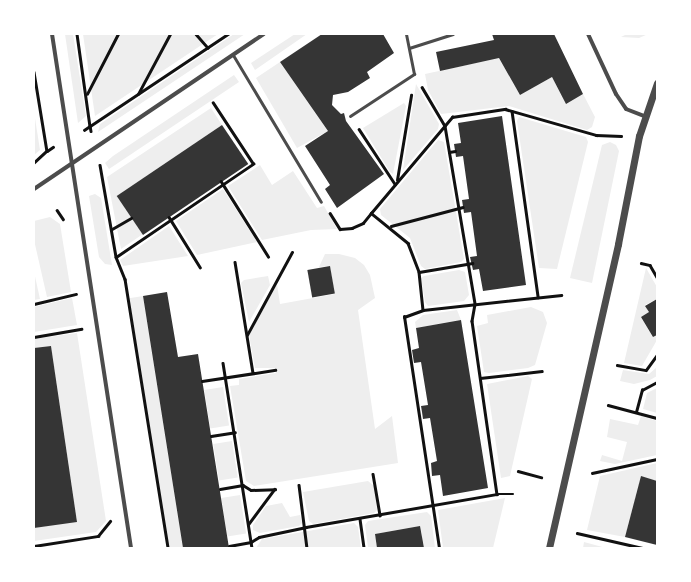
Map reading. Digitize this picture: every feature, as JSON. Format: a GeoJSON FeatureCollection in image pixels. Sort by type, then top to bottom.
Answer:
{"type":"FeatureCollection","features":[{"type":"Feature","properties":{"kind":"street"},"geometry":{"type":"LineString","coordinates":[[52,34],[71,166],[131,548]]}},
{"type":"Feature","properties":{"kind":"street"},"geometry":{"type":"LineString","coordinates":[[34,189],[71,166],[264,34]]}},
{"type":"Feature","properties":{"kind":"street"},"geometry":{"type":"LineString","coordinates":[[588,34],[616,94],[626,109],[644,116]]}},
{"type":"Feature","properties":{"kind":"street"},"geometry":{"type":"LineString","coordinates":[[549,548],[644,116],[657,83]]}},
{"type":"Feature","properties":{"kind":"lane"},"geometry":{"type":"LineString","coordinates":[[350,116],[414,74],[406,34]]}},
{"type":"Feature","properties":{"kind":"lane"},"geometry":{"type":"LineString","coordinates":[[409,48],[451,34]]}},
{"type":"Feature","properties":{"kind":"lane"},"geometry":{"type":"LineString","coordinates":[[233,55],[321,202]]}},
{"type":"Feature","properties":{"kind":"path"},"geometry":{"type":"LineString","coordinates":[[77,34],[87,94],[90,126],[228,34]]}},
{"type":"Feature","properties":{"kind":"path"},"geometry":{"type":"LineString","coordinates":[[87,94],[118,34]]}},
{"type":"Feature","properties":{"kind":"path"},"geometry":{"type":"LineString","coordinates":[[138,95],[170,34]]}},
{"type":"Feature","properties":{"kind":"path"},"geometry":{"type":"LineString","coordinates":[[196,34],[208,48]]}},
{"type":"Feature","properties":{"kind":"path"},"geometry":{"type":"LineString","coordinates":[[34,72],[47,151],[34,163]]}},
{"type":"Feature","properties":{"kind":"path"},"geometry":{"type":"LineString","coordinates":[[414,74],[445,126],[475,304],[472,321],[497,494]]}},
{"type":"Feature","properties":{"kind":"path"},"geometry":{"type":"LineString","coordinates":[[396,183],[414,74]]}},
{"type":"Feature","properties":{"kind":"path"},"geometry":{"type":"LineString","coordinates":[[116,257],[253,164],[213,103]]}},
{"type":"Feature","properties":{"kind":"path"},"geometry":{"type":"LineString","coordinates":[[333,218],[340,229],[352,228],[363,223],[452,117],[505,109],[596,135]]}},
{"type":"Feature","properties":{"kind":"path"},"geometry":{"type":"LineString","coordinates":[[512,111],[538,297]]}},
{"type":"Feature","properties":{"kind":"path"},"geometry":{"type":"LineString","coordinates":[[350,116],[396,183]]}},
{"type":"Feature","properties":{"kind":"path"},"geometry":{"type":"LineString","coordinates":[[449,152],[455,151]]}},
{"type":"Feature","properties":{"kind":"path"},"geometry":{"type":"LineString","coordinates":[[103,177],[116,257],[125,279],[168,548]]}},
{"type":"Feature","properties":{"kind":"path"},"geometry":{"type":"LineString","coordinates":[[221,181],[268,256]]}},
{"type":"Feature","properties":{"kind":"path"},"geometry":{"type":"LineString","coordinates":[[391,226],[463,207]]}},
{"type":"Feature","properties":{"kind":"path"},"geometry":{"type":"LineString","coordinates":[[371,213],[391,226],[408,243],[419,272],[423,310]]}},
{"type":"Feature","properties":{"kind":"path"},"geometry":{"type":"LineString","coordinates":[[169,217],[200,268]]}},
{"type":"Feature","properties":{"kind":"path"},"geometry":{"type":"LineString","coordinates":[[112,229],[131,218]]}},
{"type":"Feature","properties":{"kind":"path"},"geometry":{"type":"LineString","coordinates":[[247,335],[292,252]]}},
{"type":"Feature","properties":{"kind":"path"},"geometry":{"type":"LineString","coordinates":[[235,262],[253,373]]}},
{"type":"Feature","properties":{"kind":"path"},"geometry":{"type":"LineString","coordinates":[[419,272],[472,263]]}},
{"type":"Feature","properties":{"kind":"path"},"geometry":{"type":"LineString","coordinates":[[641,263],[650,265],[657,277]]}},
{"type":"Feature","properties":{"kind":"path"},"geometry":{"type":"LineString","coordinates":[[34,304],[76,294]]}},
{"type":"Feature","properties":{"kind":"path"},"geometry":{"type":"LineString","coordinates":[[439,548],[404,317],[423,310],[561,295]]}},
{"type":"Feature","properties":{"kind":"path"},"geometry":{"type":"LineString","coordinates":[[34,337],[82,329]]}},
{"type":"Feature","properties":{"kind":"path"},"geometry":{"type":"LineString","coordinates":[[617,365],[646,370],[657,355]]}},
{"type":"Feature","properties":{"kind":"path"},"geometry":{"type":"LineString","coordinates":[[223,363],[252,548]]}},
{"type":"Feature","properties":{"kind":"path"},"geometry":{"type":"LineString","coordinates":[[202,381],[275,370]]}},
{"type":"Feature","properties":{"kind":"path"},"geometry":{"type":"LineString","coordinates":[[480,378],[542,371]]}},
{"type":"Feature","properties":{"kind":"path"},"geometry":{"type":"LineString","coordinates":[[636,412],[642,390],[657,382]]}},
{"type":"Feature","properties":{"kind":"path"},"geometry":{"type":"LineString","coordinates":[[608,405],[657,418]]}},
{"type":"Feature","properties":{"kind":"path"},"geometry":{"type":"LineString","coordinates":[[211,436],[235,432]]}},
{"type":"Feature","properties":{"kind":"path"},"geometry":{"type":"LineString","coordinates":[[592,473],[657,459]]}},
{"type":"Feature","properties":{"kind":"path"},"geometry":{"type":"LineString","coordinates":[[518,471],[541,477]]}},
{"type":"Feature","properties":{"kind":"path"},"geometry":{"type":"LineString","coordinates":[[373,474],[380,515]]}},
{"type":"Feature","properties":{"kind":"path"},"geometry":{"type":"LineString","coordinates":[[220,489],[243,485],[251,490],[275,490],[248,524]]}},
{"type":"Feature","properties":{"kind":"path"},"geometry":{"type":"LineString","coordinates":[[299,485],[306,527],[307,548]]}},
{"type":"Feature","properties":{"kind":"path"},"geometry":{"type":"LineString","coordinates":[[229,546],[251,542],[259,537],[306,527],[360,519],[497,494],[513,494]]}},
{"type":"Feature","properties":{"kind":"path"},"geometry":{"type":"LineString","coordinates":[[34,546],[98,536],[111,519]]}},
{"type":"Feature","properties":{"kind":"path"},"geometry":{"type":"LineString","coordinates":[[360,519],[364,548]]}},
{"type":"Feature","properties":{"kind":"path"},"geometry":{"type":"LineString","coordinates":[[577,533],[644,548]]}},
{"type":"Feature","properties":{"kind":"shaded area"},"geometry":{"type":"Polygon","coordinates":[[[65,34],[73,34],[86,116],[78,123],[65,34]]]}},
{"type":"Feature","properties":{"kind":"shaded area"},"geometry":{"type":"Polygon","coordinates":[[[83,34],[218,34],[95,116],[83,34]]]}},
{"type":"Feature","properties":{"kind":"shaded area"},"geometry":{"type":"Polygon","coordinates":[[[234,34],[245,34],[98,132],[100,124],[234,34]]]}},
{"type":"Feature","properties":{"kind":"shaded area"},"geometry":{"type":"Polygon","coordinates":[[[295,34],[307,34],[255,70],[251,63],[295,34]]]}},
{"type":"Feature","properties":{"kind":"shaded area"},"geometry":{"type":"Polygon","coordinates":[[[627,34],[648,34],[639,38],[621,37],[627,34]]]}},
{"type":"Feature","properties":{"kind":"shaded area"},"geometry":{"type":"Polygon","coordinates":[[[499,58],[520,95],[552,77],[566,103],[583,94],[595,117],[592,127],[587,130],[509,106],[441,114],[428,90],[425,74],[499,58]]]}},
{"type":"Feature","properties":{"kind":"shaded area"},"geometry":{"type":"Polygon","coordinates":[[[280,62],[328,131],[297,148],[256,78],[280,62]]]}},
{"type":"Feature","properties":{"kind":"shaded area"},"geometry":{"type":"Polygon","coordinates":[[[234,75],[239,82],[109,169],[105,163],[113,156],[234,75]]]}},
{"type":"Feature","properties":{"kind":"shaded area"},"geometry":{"type":"Polygon","coordinates":[[[416,84],[439,124],[438,129],[403,170],[416,84]]]}},
{"type":"Feature","properties":{"kind":"shaded area"},"geometry":{"type":"Polygon","coordinates":[[[404,103],[406,106],[393,174],[390,172],[363,128],[404,103]]]}},
{"type":"Feature","properties":{"kind":"shaded area"},"geometry":{"type":"Polygon","coordinates":[[[211,108],[222,125],[117,196],[143,234],[121,249],[107,177],[211,108]]]}},
{"type":"Feature","properties":{"kind":"shaded area"},"geometry":{"type":"Polygon","coordinates":[[[34,112],[40,150],[34,155],[34,112]]]}},
{"type":"Feature","properties":{"kind":"shaded area"},"geometry":{"type":"Polygon","coordinates":[[[519,117],[586,137],[588,142],[557,269],[539,268],[517,121],[519,117]]]}},
{"type":"Feature","properties":{"kind":"shaded area"},"geometry":{"type":"Polygon","coordinates":[[[438,140],[444,142],[464,259],[461,262],[425,269],[421,266],[410,238],[381,215],[380,209],[438,140]]]}},
{"type":"Feature","properties":{"kind":"shaded area"},"geometry":{"type":"Polygon","coordinates":[[[610,142],[616,145],[619,151],[592,283],[570,278],[602,145],[610,142]]]}},
{"type":"Feature","properties":{"kind":"shaded area"},"geometry":{"type":"Polygon","coordinates":[[[260,165],[272,185],[293,171],[317,208],[324,206],[337,229],[311,230],[262,240],[228,186],[260,165]]]}},
{"type":"Feature","properties":{"kind":"shaded area"},"geometry":{"type":"Polygon","coordinates":[[[223,189],[257,242],[197,255],[176,221],[223,189]]]}},
{"type":"Feature","properties":{"kind":"shaded area"},"geometry":{"type":"Polygon","coordinates":[[[95,194],[101,198],[112,265],[105,264],[99,257],[89,196],[95,194]]]}},
{"type":"Feature","properties":{"kind":"shaded area"},"geometry":{"type":"Polygon","coordinates":[[[50,217],[60,224],[71,292],[47,297],[34,240],[34,221],[50,217]]]}},
{"type":"Feature","properties":{"kind":"shaded area"},"geometry":{"type":"Polygon","coordinates":[[[169,226],[188,256],[123,266],[120,260],[169,226]]]}},
{"type":"Feature","properties":{"kind":"shaded area"},"geometry":{"type":"Polygon","coordinates":[[[325,254],[339,254],[355,258],[364,265],[370,275],[375,298],[358,310],[375,429],[392,416],[398,463],[254,486],[246,481],[230,386],[239,385],[239,379],[276,373],[275,368],[255,368],[249,335],[277,284],[280,304],[335,294],[330,266],[319,267],[325,254]]]}},
{"type":"Feature","properties":{"kind":"shaded area"},"geometry":{"type":"Polygon","coordinates":[[[646,268],[657,287],[657,299],[645,305],[649,312],[641,317],[653,337],[657,335],[657,340],[642,366],[624,363],[646,268]]]}},
{"type":"Feature","properties":{"kind":"shaded area"},"geometry":{"type":"Polygon","coordinates":[[[459,270],[465,272],[469,295],[464,301],[428,306],[425,302],[421,278],[424,276],[459,270]]]}},
{"type":"Feature","properties":{"kind":"shaded area"},"geometry":{"type":"Polygon","coordinates":[[[34,272],[40,299],[34,300],[34,272]]]}},
{"type":"Feature","properties":{"kind":"shaded area"},"geometry":{"type":"Polygon","coordinates":[[[268,276],[270,285],[249,322],[241,283],[244,280],[268,276]]]}},
{"type":"Feature","properties":{"kind":"shaded area"},"geometry":{"type":"Polygon","coordinates":[[[143,296],[183,548],[169,548],[129,298],[143,296]]]}},
{"type":"Feature","properties":{"kind":"shaded area"},"geometry":{"type":"Polygon","coordinates":[[[72,298],[77,325],[34,332],[34,307],[72,298]]]}},
{"type":"Feature","properties":{"kind":"shaded area"},"geometry":{"type":"Polygon","coordinates":[[[531,307],[543,312],[547,323],[535,365],[528,368],[489,373],[484,372],[477,326],[488,323],[487,315],[531,307]]]}},
{"type":"Feature","properties":{"kind":"shaded area"},"geometry":{"type":"Polygon","coordinates":[[[457,310],[461,320],[416,328],[415,322],[423,315],[457,310]]]}},
{"type":"Feature","properties":{"kind":"shaded area"},"geometry":{"type":"Polygon","coordinates":[[[77,333],[106,521],[96,532],[34,541],[34,528],[77,521],[51,346],[34,348],[34,339],[77,333]]]}},
{"type":"Feature","properties":{"kind":"shaded area"},"geometry":{"type":"Polygon","coordinates":[[[657,367],[657,376],[650,380],[634,384],[620,381],[623,370],[649,374],[657,367]]]}},
{"type":"Feature","properties":{"kind":"shaded area"},"geometry":{"type":"Polygon","coordinates":[[[528,376],[532,379],[510,476],[501,478],[487,384],[528,376]]]}},
{"type":"Feature","properties":{"kind":"shaded area"},"geometry":{"type":"Polygon","coordinates":[[[223,387],[229,426],[210,428],[204,390],[223,387]]]}},
{"type":"Feature","properties":{"kind":"shaded area"},"geometry":{"type":"Polygon","coordinates":[[[657,388],[657,413],[643,409],[647,393],[657,388]]]}},
{"type":"Feature","properties":{"kind":"shaded area"},"geometry":{"type":"Polygon","coordinates":[[[641,416],[657,421],[657,455],[615,464],[600,461],[602,455],[622,461],[627,442],[607,437],[610,419],[638,425],[641,416]]]}},
{"type":"Feature","properties":{"kind":"shaded area"},"geometry":{"type":"Polygon","coordinates":[[[232,441],[238,478],[219,481],[213,444],[232,441]]]}},
{"type":"Feature","properties":{"kind":"shaded area"},"geometry":{"type":"Polygon","coordinates":[[[657,463],[657,481],[641,477],[625,537],[587,530],[600,476],[657,463]]]}},
{"type":"Feature","properties":{"kind":"shaded area"},"geometry":{"type":"Polygon","coordinates":[[[368,481],[374,486],[377,510],[374,513],[313,524],[309,521],[303,492],[368,481]]]}},
{"type":"Feature","properties":{"kind":"shaded area"},"geometry":{"type":"Polygon","coordinates":[[[240,495],[246,534],[227,536],[221,498],[240,495]]]}},
{"type":"Feature","properties":{"kind":"shaded area"},"geometry":{"type":"Polygon","coordinates":[[[505,498],[493,548],[443,548],[438,510],[505,498]]]}},
{"type":"Feature","properties":{"kind":"shaded area"},"geometry":{"type":"Polygon","coordinates":[[[282,503],[290,517],[300,515],[302,523],[299,526],[260,533],[253,530],[253,525],[266,506],[282,503]]]}},
{"type":"Feature","properties":{"kind":"shaded area"},"geometry":{"type":"Polygon","coordinates":[[[427,512],[431,516],[435,548],[424,548],[420,526],[375,534],[377,548],[368,548],[365,525],[368,521],[427,512]]]}},
{"type":"Feature","properties":{"kind":"shaded area"},"geometry":{"type":"Polygon","coordinates":[[[354,523],[358,527],[361,548],[256,548],[262,539],[354,523]]]}},
{"type":"Feature","properties":{"kind":"shaded area"},"geometry":{"type":"Polygon","coordinates":[[[584,542],[606,548],[583,548],[584,542]]]}},
{"type":"Feature","properties":{"kind":"building"},"geometry":{"type":"Polygon","coordinates":[[[322,34],[383,34],[394,53],[367,72],[370,78],[348,92],[333,95],[332,105],[341,114],[344,113],[346,121],[384,174],[337,208],[325,189],[330,185],[305,146],[328,131],[280,62],[322,34]]]}},
{"type":"Feature","properties":{"kind":"building"},"geometry":{"type":"Polygon","coordinates":[[[492,34],[554,34],[583,94],[566,104],[552,77],[520,95],[499,58],[440,71],[436,52],[494,40],[492,34]]]}},
{"type":"Feature","properties":{"kind":"building"},"geometry":{"type":"Polygon","coordinates":[[[502,116],[526,285],[483,291],[479,269],[473,270],[470,257],[477,256],[471,212],[464,213],[462,200],[469,199],[463,156],[456,157],[454,144],[461,143],[458,123],[502,116]]]}},
{"type":"Feature","properties":{"kind":"building"},"geometry":{"type":"Polygon","coordinates":[[[222,125],[248,164],[143,235],[117,196],[222,125]]]}},
{"type":"Feature","properties":{"kind":"building"},"geometry":{"type":"Polygon","coordinates":[[[330,266],[335,294],[312,298],[307,270],[330,266]]]}},
{"type":"Feature","properties":{"kind":"building"},"geometry":{"type":"Polygon","coordinates":[[[167,292],[178,357],[198,354],[229,548],[183,548],[143,296],[167,292]]]}},
{"type":"Feature","properties":{"kind":"building"},"geometry":{"type":"Polygon","coordinates":[[[657,299],[657,335],[653,337],[641,317],[649,312],[645,306],[657,299]]]}},
{"type":"Feature","properties":{"kind":"building"},"geometry":{"type":"Polygon","coordinates":[[[461,320],[488,488],[443,496],[440,475],[432,476],[431,463],[437,461],[430,418],[423,419],[421,406],[428,405],[421,362],[414,363],[412,350],[419,348],[416,328],[461,320]]]}},
{"type":"Feature","properties":{"kind":"building"},"geometry":{"type":"Polygon","coordinates":[[[51,346],[77,522],[34,528],[34,348],[51,346]]]}},
{"type":"Feature","properties":{"kind":"building"},"geometry":{"type":"Polygon","coordinates":[[[641,476],[657,481],[657,545],[625,537],[641,476]]]}},
{"type":"Feature","properties":{"kind":"building"},"geometry":{"type":"Polygon","coordinates":[[[420,526],[424,548],[377,548],[375,534],[420,526]]]}}]}
